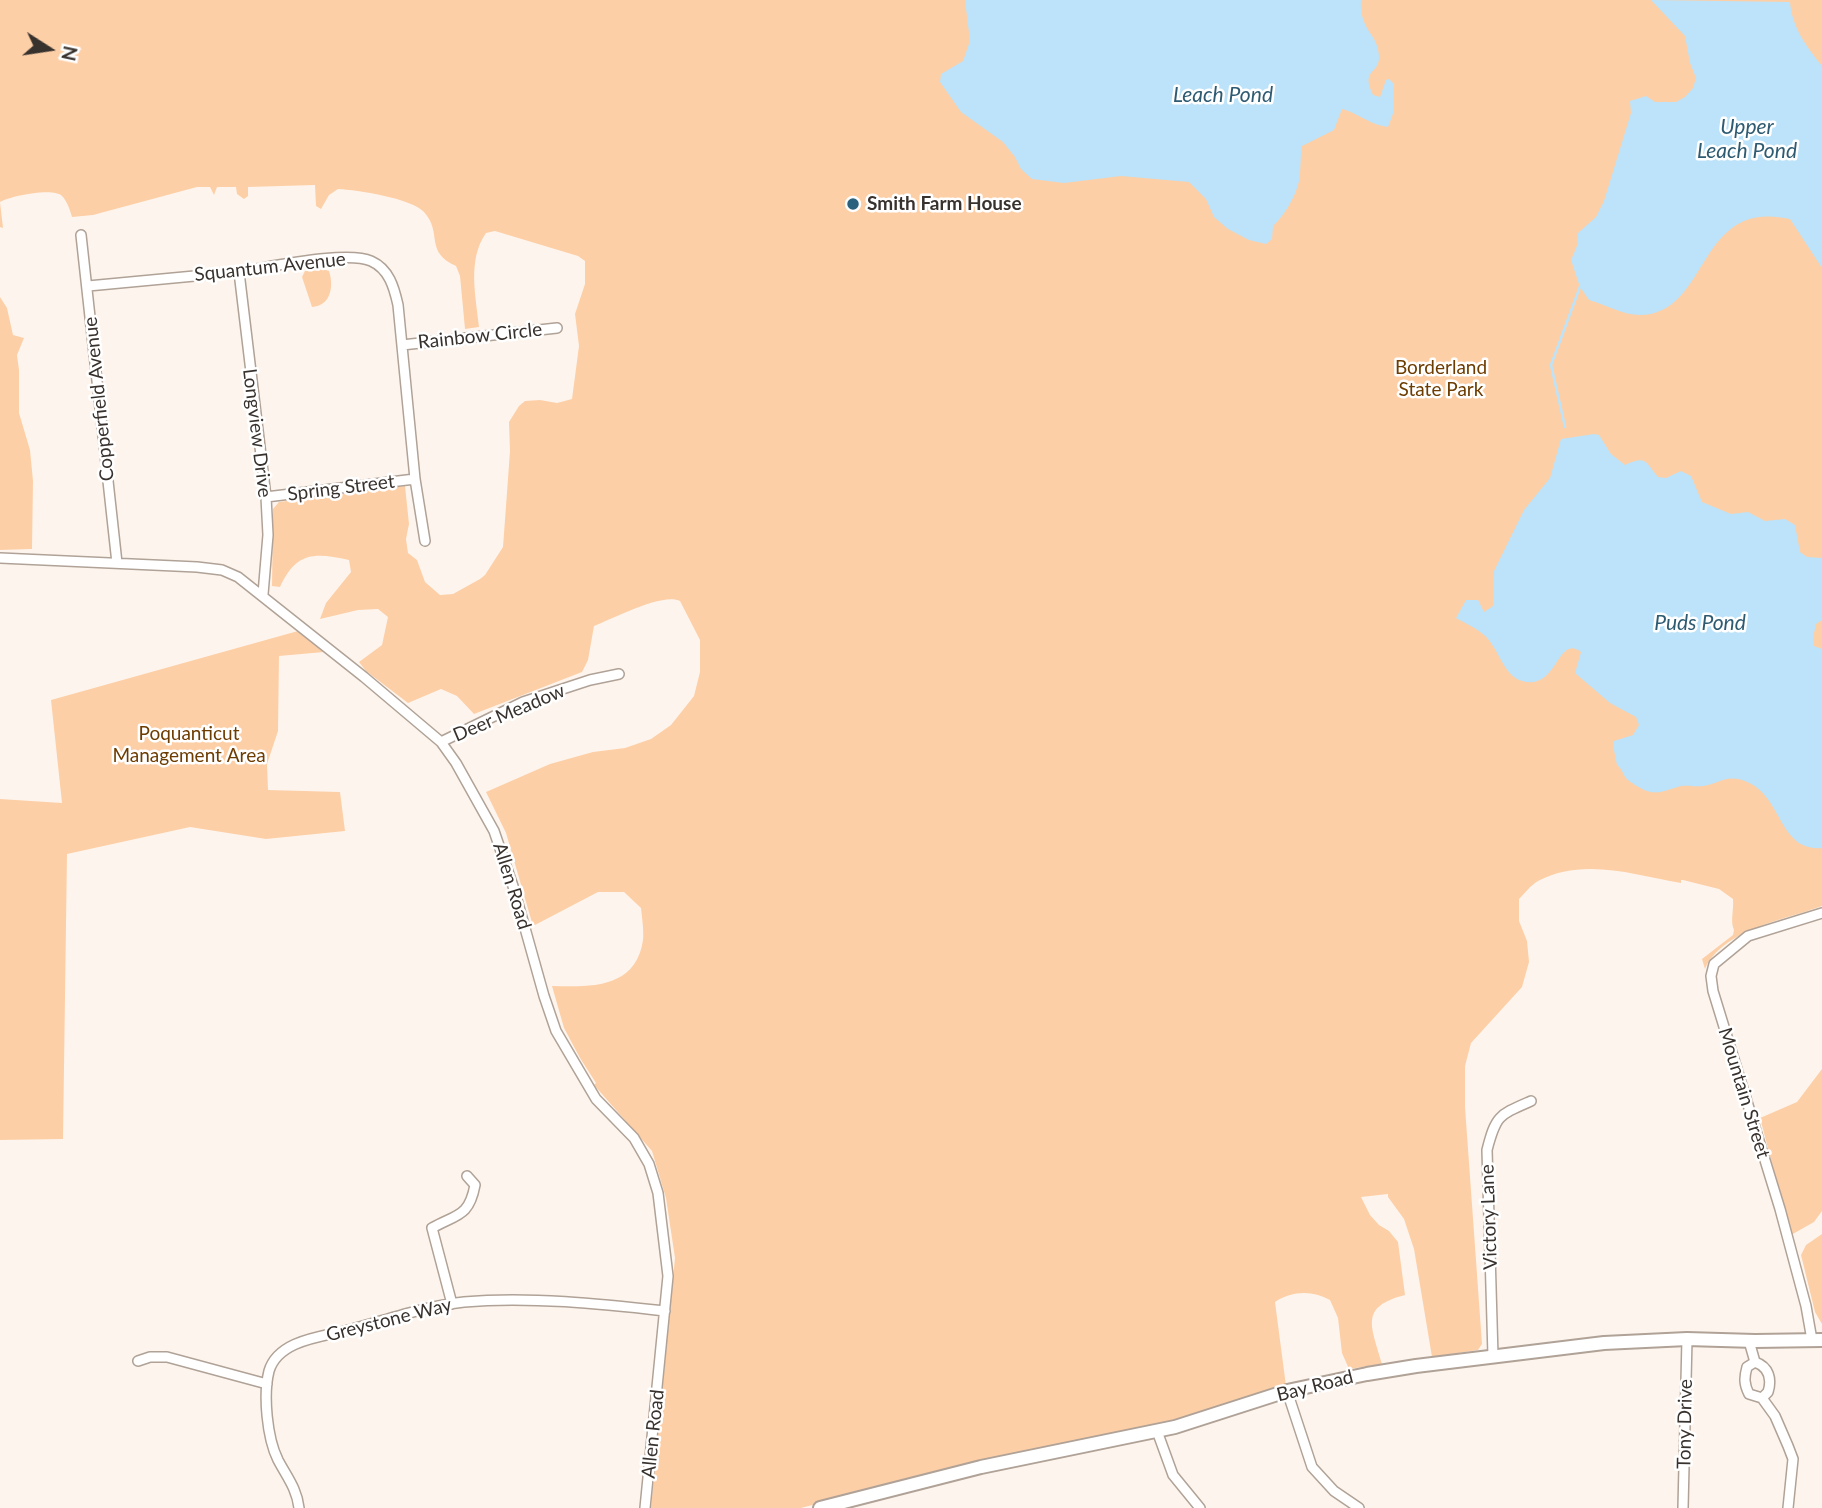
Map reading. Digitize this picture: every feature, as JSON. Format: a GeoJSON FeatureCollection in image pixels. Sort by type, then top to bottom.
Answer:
{"type":"FeatureCollection","features":[{"type":"Feature","properties":{"kind":"main road","name":"Bay Road"},"geometry":{"type":"LineString","coordinates":[[820,1508],[981,1467],[1157,1431],[1236,1409],[1287,1391],[1367,1374],[1604,1343],[1687,1339],[1817,1340]]}},
{"type":"Feature","properties":{"kind":"street","name":"Copperfield Avenue"},"geometry":{"type":"LineString","coordinates":[[80,235],[88,286],[90,337],[117,563]]}},
{"type":"Feature","properties":{"kind":"street","name":"Squantum Avenue"},"geometry":{"type":"LineString","coordinates":[[88,286],[239,272],[331,259],[360,258],[372,261],[385,271],[393,285],[402,345],[415,480],[425,541]]}},
{"type":"Feature","properties":{"kind":"street","name":"Longview Drive"},"geometry":{"type":"LineString","coordinates":[[239,272],[266,497],[268,535],[262,594]]}},
{"type":"Feature","properties":{"kind":"street","name":"Rainbow Circle"},"geometry":{"type":"LineString","coordinates":[[402,345],[557,328]]}},
{"type":"Feature","properties":{"kind":"street","name":"Spring Street"},"geometry":{"type":"LineString","coordinates":[[266,497],[415,480]]}},
{"type":"Feature","properties":{"kind":"street","name":"Allen Road"},"geometry":{"type":"LineString","coordinates":[[0,558],[222,570],[239,577],[441,742],[456,763],[495,831],[556,1031],[596,1099],[634,1138],[649,1164],[658,1193],[667,1258],[666,1311],[645,1508]]}},
{"type":"Feature","properties":{"kind":"street","name":"Deer Meadow"},"geometry":{"type":"LineString","coordinates":[[441,742],[523,702],[619,674]]}},
{"type":"Feature","properties":{"kind":"street","name":"Mountain Street"},"geometry":{"type":"LineString","coordinates":[[1817,1340],[1780,1209],[1715,1000],[1711,976],[1718,959],[1748,936],[1822,913]]}},
{"type":"Feature","properties":{"kind":"street","name":"Victory Lane"},"geometry":{"type":"LineString","coordinates":[[1493,1356],[1487,1150],[1493,1128],[1502,1114],[1531,1101]]}},
{"type":"Feature","properties":{"kind":"street"},"geometry":{"type":"LineString","coordinates":[[452,1304],[432,1228],[455,1218],[472,1202],[475,1185],[467,1176]]}},
{"type":"Feature","properties":{"kind":"street","name":"Greystone Way"},"geometry":{"type":"LineString","coordinates":[[299,1508],[298,1496],[277,1458],[269,1431],[267,1384],[270,1368],[276,1357],[294,1345],[452,1304],[490,1301],[567,1303],[666,1311]]}},
{"type":"Feature","properties":{"kind":"street","name":"Tony Drive"},"geometry":{"type":"LineString","coordinates":[[1683,1508],[1687,1339]]}},
{"type":"Feature","properties":{"kind":"street"},"geometry":{"type":"LineString","coordinates":[[1749,1341],[1755,1362]]}},
{"type":"Feature","properties":{"kind":"street"},"geometry":{"type":"LineString","coordinates":[[138,1361],[150,1357],[167,1357],[267,1384]]}},
{"type":"Feature","properties":{"kind":"street"},"geometry":{"type":"LineString","coordinates":[[1755,1362],[1747,1367],[1744,1380],[1749,1394],[1762,1398],[1777,1421],[1793,1458],[1788,1508]]}},
{"type":"Feature","properties":{"kind":"street"},"geometry":{"type":"LineString","coordinates":[[1755,1362],[1763,1365],[1770,1375],[1769,1392],[1762,1398]]}},
{"type":"Feature","properties":{"kind":"street"},"geometry":{"type":"LineString","coordinates":[[1287,1391],[1312,1467],[1334,1491],[1359,1508]]}},
{"type":"Feature","properties":{"kind":"street"},"geometry":{"type":"LineString","coordinates":[[1157,1431],[1173,1475],[1200,1508]]}},
{"type":"Feature","properties":{"kind":"green space","name":"Borderland State Park"},"geometry":{"type":"Polygon","coordinates":[[[0,0],[1822,0],[1822,906],[1739,936],[1713,956],[1705,969],[1702,959],[1733,935],[1734,930],[1733,899],[1719,889],[1683,880],[1681,883],[1591,869],[1555,874],[1538,881],[1519,899],[1519,921],[1527,941],[1529,962],[1522,987],[1471,1043],[1465,1066],[1465,1107],[1482,1344],[1478,1350],[1432,1357],[1414,1249],[1404,1219],[1388,1194],[1361,1197],[1370,1215],[1398,1242],[1405,1295],[1390,1300],[1374,1312],[1372,1329],[1382,1364],[1349,1369],[1342,1353],[1338,1318],[1330,1300],[1309,1293],[1295,1294],[1275,1302],[1286,1386],[1179,1420],[957,1467],[801,1508],[651,1508],[675,1258],[666,1198],[652,1151],[594,1085],[596,1083],[564,1028],[552,986],[596,985],[609,982],[631,968],[639,956],[643,940],[641,908],[624,892],[598,892],[533,926],[506,833],[486,792],[550,764],[593,752],[625,748],[651,739],[671,725],[694,696],[700,672],[700,640],[680,601],[672,599],[650,603],[594,626],[588,660],[582,672],[474,714],[457,696],[441,689],[408,703],[366,671],[359,662],[382,645],[388,617],[378,609],[358,610],[320,619],[326,603],[351,572],[349,560],[326,556],[307,557],[293,567],[280,587],[272,586],[273,509],[279,502],[405,486],[409,524],[406,539],[408,553],[417,560],[425,582],[440,595],[453,594],[485,575],[503,547],[510,451],[509,422],[525,401],[557,403],[572,399],[579,346],[575,314],[585,284],[585,261],[578,256],[495,231],[486,233],[476,255],[475,267],[479,327],[465,329],[460,276],[456,266],[440,255],[433,227],[424,212],[396,199],[338,189],[329,195],[321,209],[316,206],[315,185],[248,187],[248,196],[244,199],[237,194],[236,187],[217,187],[214,195],[210,187],[197,187],[93,215],[72,217],[65,200],[57,193],[32,193],[0,202],[0,0]]]}},
{"type":"Feature","properties":{"kind":"green space"},"geometry":{"type":"Polygon","coordinates":[[[0,202],[3,228],[0,227],[0,202]]]}},
{"type":"Feature","properties":{"kind":"green space"},"geometry":{"type":"Polygon","coordinates":[[[305,271],[329,271],[330,294],[323,303],[312,307],[302,277],[305,271]]]}},
{"type":"Feature","properties":{"kind":"green space"},"geometry":{"type":"Polygon","coordinates":[[[0,297],[7,308],[13,335],[24,338],[17,355],[19,413],[30,450],[33,481],[32,549],[0,550],[0,297]]]}},
{"type":"Feature","properties":{"kind":"green space","name":"Poquanticut Management Area"},"geometry":{"type":"Polygon","coordinates":[[[298,631],[324,652],[279,656],[278,731],[267,764],[268,790],[340,792],[345,831],[266,839],[190,827],[67,854],[63,1139],[0,1140],[0,799],[62,803],[51,700],[298,631]]]}},
{"type":"Feature","properties":{"kind":"green space"},"geometry":{"type":"Polygon","coordinates":[[[1822,1069],[1822,1211],[1814,1222],[1791,1235],[1760,1118],[1797,1102],[1822,1069]]]}},
{"type":"Feature","properties":{"kind":"green space"},"geometry":{"type":"Polygon","coordinates":[[[1822,1234],[1822,1324],[1815,1312],[1801,1255],[1806,1245],[1822,1234]]]}},
{"type":"Feature","properties":{"kind":"water","name":"Leach Pond"},"geometry":{"type":"Polygon","coordinates":[[[965,0],[1361,0],[1363,19],[1378,48],[1379,56],[1377,66],[1369,76],[1370,86],[1373,95],[1380,97],[1386,80],[1389,79],[1394,84],[1394,111],[1388,127],[1342,109],[1334,130],[1302,146],[1297,187],[1289,205],[1273,226],[1272,239],[1266,244],[1249,240],[1228,229],[1214,217],[1206,199],[1189,182],[1121,176],[1064,183],[1032,179],[1021,169],[1003,142],[961,112],[940,82],[941,74],[963,61],[970,41],[965,0]]]}},
{"type":"Feature","properties":{"kind":"water","name":"Upper Leach Pond"},"geometry":{"type":"Polygon","coordinates":[[[1651,0],[1790,2],[1797,28],[1805,44],[1822,66],[1822,268],[1790,219],[1759,217],[1737,225],[1720,239],[1681,295],[1664,309],[1642,315],[1629,314],[1589,300],[1580,287],[1571,260],[1577,246],[1578,233],[1596,217],[1604,201],[1631,113],[1630,101],[1646,96],[1655,102],[1676,102],[1693,88],[1696,78],[1685,36],[1651,0]]]}},
{"type":"Feature","properties":{"kind":"water","name":"Puds Pond"},"geometry":{"type":"Polygon","coordinates":[[[1599,435],[1611,454],[1625,465],[1642,460],[1658,477],[1666,478],[1681,471],[1691,476],[1702,502],[1731,514],[1748,512],[1765,521],[1785,519],[1795,525],[1800,552],[1807,557],[1822,558],[1822,620],[1816,624],[1813,638],[1814,646],[1822,649],[1822,848],[1808,847],[1797,841],[1788,832],[1767,798],[1745,781],[1727,779],[1703,786],[1681,786],[1654,792],[1634,784],[1617,765],[1613,745],[1614,741],[1633,735],[1639,725],[1636,717],[1610,703],[1575,673],[1581,652],[1573,648],[1567,650],[1543,678],[1534,682],[1522,681],[1515,678],[1505,667],[1484,635],[1456,618],[1466,600],[1478,600],[1484,612],[1493,606],[1494,571],[1524,510],[1550,478],[1561,439],[1599,435]]]}},
{"type":"Feature","properties":{"kind":"waterway"},"geometry":{"type":"LineString","coordinates":[[1565,427],[1551,365],[1581,284]]}},
{"type":"Feature","properties":{"kind":"place","name":"Smith Farm House"},"geometry":{"type":"Point","coordinates":[853,204]}}]}
